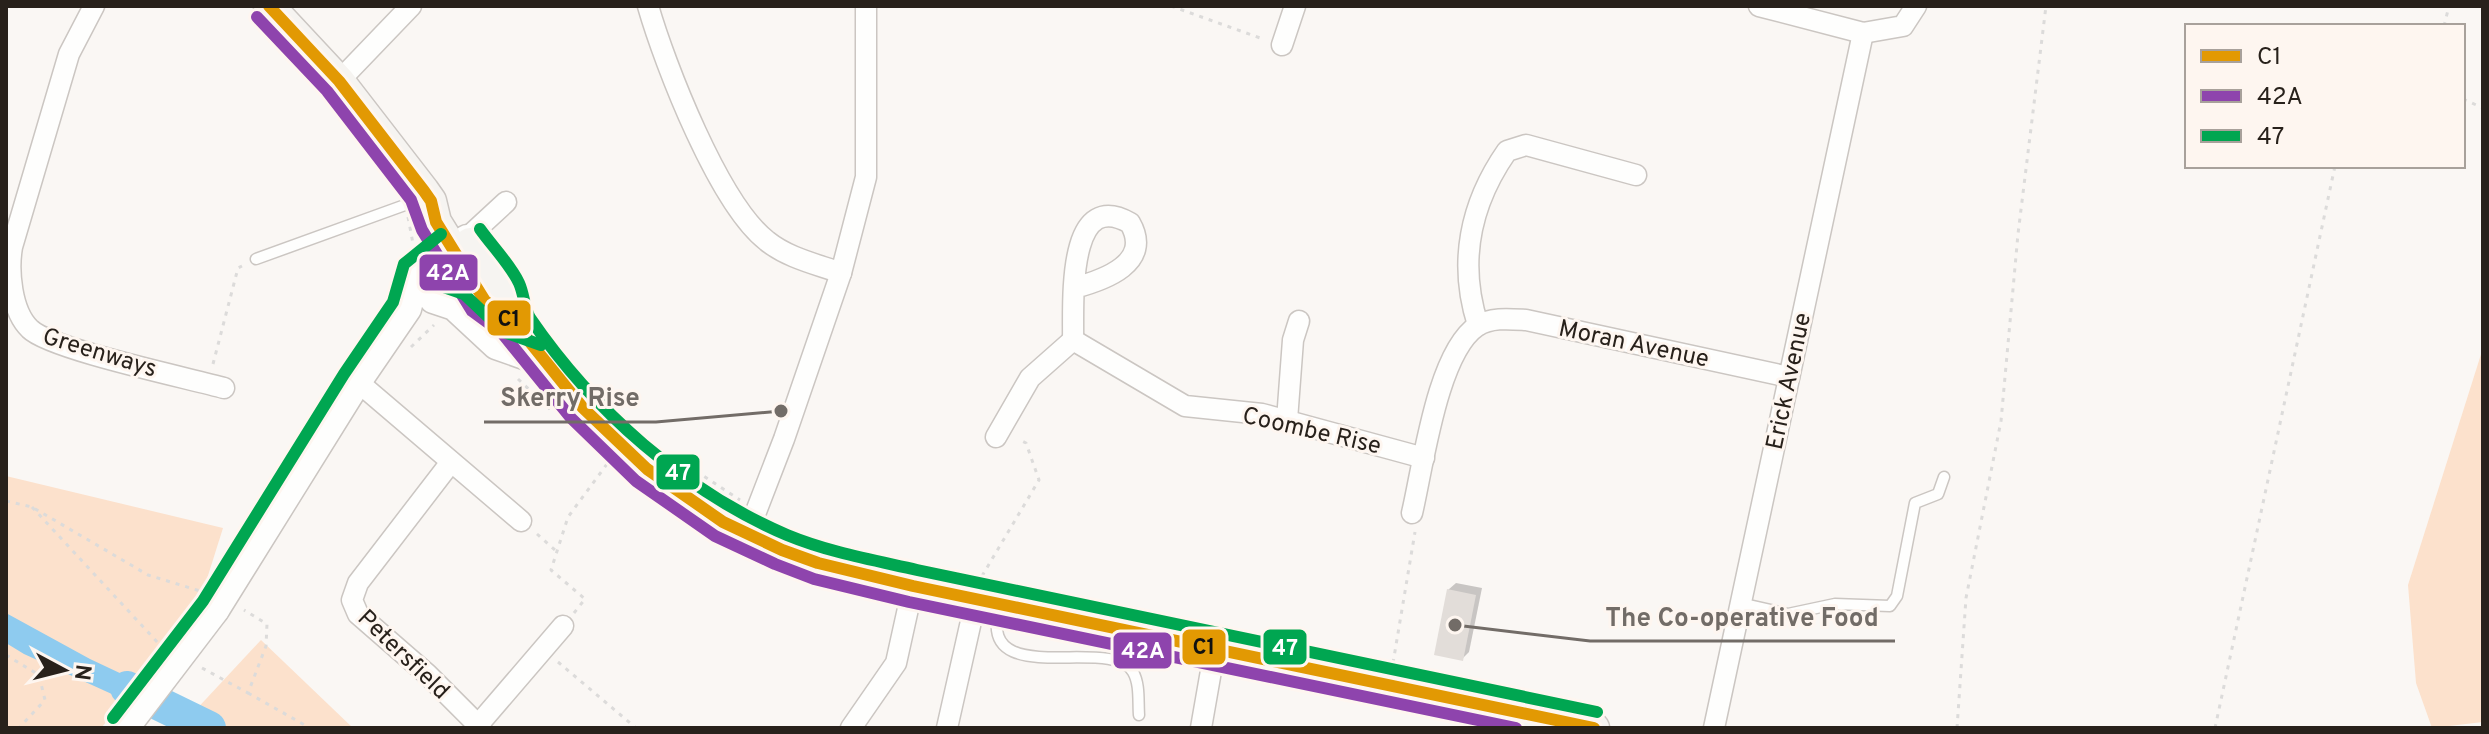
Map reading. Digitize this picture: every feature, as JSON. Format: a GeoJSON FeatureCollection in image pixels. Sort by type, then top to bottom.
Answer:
{"type":"FeatureCollection","features":[{"type":"Feature","properties":{"kind":"main road"},"geometry":{"type":"LineString","coordinates":[[279,9],[427,196],[436,222],[461,251],[485,301],[513,321],[583,408],[647,469],[687,499],[747,535],[818,563],[913,586],[1594,728]]}},
{"type":"Feature","properties":{"kind":"street","name":"Greenways"},"geometry":{"type":"LineString","coordinates":[[94,6],[69,54],[12,247],[10,274],[22,319],[40,337],[216,386]]}},
{"type":"Feature","properties":{"kind":"street"},"geometry":{"type":"LineString","coordinates":[[339,81],[411,6]]}},
{"type":"Feature","properties":{"kind":"street"},"geometry":{"type":"LineString","coordinates":[[648,6],[691,118],[743,214],[769,243],[786,253],[841,273]]}},
{"type":"Feature","properties":{"kind":"street"},"geometry":{"type":"LineString","coordinates":[[747,535],[784,439],[841,273],[866,177],[866,6]]}},
{"type":"Feature","properties":{"kind":"street"},"geometry":{"type":"LineString","coordinates":[[1282,45],[1295,6]]}},
{"type":"Feature","properties":{"kind":"street"},"geometry":{"type":"LineString","coordinates":[[1759,6],[1863,33],[1903,26],[1916,6]]}},
{"type":"Feature","properties":{"kind":"street","name":"Erick Avenue"},"geometry":{"type":"LineString","coordinates":[[1714,728],[1863,33]]}},
{"type":"Feature","properties":{"kind":"street"},"geometry":{"type":"LineString","coordinates":[[1412,513],[1447,372],[1467,335],[1478,325],[1468,286],[1468,246],[1481,198],[1507,151],[1526,145],[1636,175]]}},
{"type":"Feature","properties":{"kind":"street"},"geometry":{"type":"LineString","coordinates":[[126,728],[169,676],[220,604],[358,382],[408,309],[417,273],[461,251],[506,202]]}},
{"type":"Feature","properties":{"kind":"street"},"geometry":{"type":"LineString","coordinates":[[408,309],[433,300],[460,276],[461,251]]}},
{"type":"Feature","properties":{"kind":"street"},"geometry":{"type":"LineString","coordinates":[[998,433],[1030,378],[1073,340],[1074,288]]}},
{"type":"Feature","properties":{"kind":"street"},"geometry":{"type":"LineString","coordinates":[[433,300],[454,307],[496,346],[544,363]]}},
{"type":"Feature","properties":{"kind":"street","name":"Moran Avenue"},"geometry":{"type":"LineString","coordinates":[[1478,325],[1492,320],[1526,320],[1789,377]]}},
{"type":"Feature","properties":{"kind":"street"},"geometry":{"type":"LineString","coordinates":[[1287,420],[1293,340],[1299,321]]}},
{"type":"Feature","properties":{"kind":"street","name":"Coombe Rise"},"geometry":{"type":"LineString","coordinates":[[1073,340],[1185,406],[1287,420],[1424,458]]}},
{"type":"Feature","properties":{"kind":"street"},"geometry":{"type":"LineString","coordinates":[[358,382],[521,521]]}},
{"type":"Feature","properties":{"kind":"street","name":"Petersfield"},"geometry":{"type":"LineString","coordinates":[[451,462],[358,583],[352,600],[358,614],[479,726],[563,626]]}},
{"type":"Feature","properties":{"kind":"street"},"geometry":{"type":"LineString","coordinates":[[851,728],[896,663],[913,586]]}},
{"type":"Feature","properties":{"kind":"street"},"geometry":{"type":"LineString","coordinates":[[947,728],[988,601]]}},
{"type":"Feature","properties":{"kind":"street"},"geometry":{"type":"LineString","coordinates":[[1201,728],[1215,648]]}},
{"type":"Feature","properties":{"kind":"lane"},"geometry":{"type":"LineString","coordinates":[[256,259],[427,196]]}},
{"type":"Feature","properties":{"kind":"lane"},"geometry":{"type":"LineString","coordinates":[[1740,603],[1788,614],[1835,604],[1890,606],[1897,596],[1915,503],[1938,494],[1944,477]]}},
{"type":"Feature","properties":{"kind":"lane"},"geometry":{"type":"LineString","coordinates":[[988,601],[996,632],[1002,642],[1016,651],[1051,658],[1120,660],[1132,669],[1137,684],[1139,715]]}},
{"type":"Feature","properties":{"kind":"path"},"geometry":{"type":"LineString","coordinates":[[1171,6],[1282,45]]}},
{"type":"Feature","properties":{"kind":"path"},"geometry":{"type":"LineString","coordinates":[[1957,728],[1966,598],[2001,421],[2018,234],[2046,6]]}},
{"type":"Feature","properties":{"kind":"path"},"geometry":{"type":"LineString","coordinates":[[2215,728],[2335,168]]}},
{"type":"Feature","properties":{"kind":"path"},"geometry":{"type":"LineString","coordinates":[[216,386],[238,268],[256,259]]}},
{"type":"Feature","properties":{"kind":"path"},"geometry":{"type":"LineString","coordinates":[[988,601],[983,571],[1039,480],[1026,443],[998,433]]}},
{"type":"Feature","properties":{"kind":"path"},"geometry":{"type":"LineString","coordinates":[[563,626],[585,599],[551,570],[568,517],[607,464]]}},
{"type":"Feature","properties":{"kind":"path"},"geometry":{"type":"LineString","coordinates":[[6,501],[32,507],[148,575],[267,624],[266,646],[248,693]]}},
{"type":"Feature","properties":{"kind":"path"},"geometry":{"type":"LineString","coordinates":[[32,507],[154,641],[165,647]]}},
{"type":"Feature","properties":{"kind":"path"},"geometry":{"type":"LineString","coordinates":[[1389,686],[1416,541],[1412,513]]}},
{"type":"Feature","properties":{"kind":"path"},"geometry":{"type":"LineString","coordinates":[[521,521],[557,551]]}},
{"type":"Feature","properties":{"kind":"path"},"geometry":{"type":"LineString","coordinates":[[543,649],[636,728]]}},
{"type":"Feature","properties":{"kind":"path"},"geometry":{"type":"LineString","coordinates":[[6,655],[39,675],[45,700],[19,728]]}},
{"type":"Feature","properties":{"kind":"path"},"geometry":{"type":"LineString","coordinates":[[199,666],[310,728]]}},
{"type":"Feature","properties":{"kind":"shaded area"},"geometry":{"type":"Polygon","coordinates":[[[2483,348],[2483,722],[2432,728],[2416,683],[2408,585],[2483,348]]]}},
{"type":"Feature","properties":{"kind":"shaded area"},"geometry":{"type":"Polygon","coordinates":[[[6,476],[223,528],[200,601],[155,666],[101,728],[6,728],[6,476]]]}},
{"type":"Feature","properties":{"kind":"shaded area"},"geometry":{"type":"Polygon","coordinates":[[[261,640],[353,728],[179,728],[261,640]]]}},
{"type":"Feature","properties":{"kind":"water"},"geometry":{"type":"Polygon","coordinates":[[[6,613],[90,659],[175,699],[160,716],[24,654],[6,643],[6,613]]]}},
{"type":"Feature","properties":{"kind":"pier"},"geometry":{"type":"Polygon","coordinates":[[[143,680],[177,695],[157,719],[123,703],[143,680]]]}},
{"type":"Feature","properties":{"kind":"building"},"geometry":{"type":"Polygon","coordinates":[[[1447,589],[1476,595],[1463,661],[1434,655],[1447,589]]]}},
{"type":"Feature","properties":{"kind":"waterway"},"geometry":{"type":"LineString","coordinates":[[127,688],[209,728]]}},
{"type":"Feature","properties":{"kind":"transit line","name":"C1"},"geometry":{"type":"LineString","coordinates":[[269,6],[339,81],[424,191],[431,201],[436,222],[485,301],[513,321],[583,408],[647,469],[723,522],[818,563],[913,586],[1594,728]]}},
{"type":"Feature","properties":{"kind":"transit line","name":"42A"},"geometry":{"type":"LineString","coordinates":[[257,17],[327,91],[411,200],[422,230],[472,311],[502,333],[571,418],[636,481],[715,536],[814,579],[909,602],[1516,728]]}},
{"type":"Feature","properties":{"kind":"transit line","name":"47"},"geometry":{"type":"LineString","coordinates":[[480,229],[515,276],[530,318],[582,385],[612,415],[677,471],[749,517],[787,535],[835,551],[917,570],[1597,712]]}},
{"type":"Feature","properties":{"kind":"transit line","name":"47"},"geometry":{"type":"LineString","coordinates":[[113,718],[203,601],[344,374],[393,302],[404,264],[441,234]]}},
{"type":"Feature","properties":{"kind":"transit line","name":"47"},"geometry":{"type":"LineString","coordinates":[[438,285],[464,294],[504,332],[541,345]]}},
{"type":"Feature","properties":{"kind":"place","name":"Skerry Rise"},"geometry":{"type":"Point","coordinates":[781,411]}},
{"type":"Feature","properties":{"kind":"place","name":"The Co-operative Food"},"geometry":{"type":"Point","coordinates":[1455,625]}}]}
